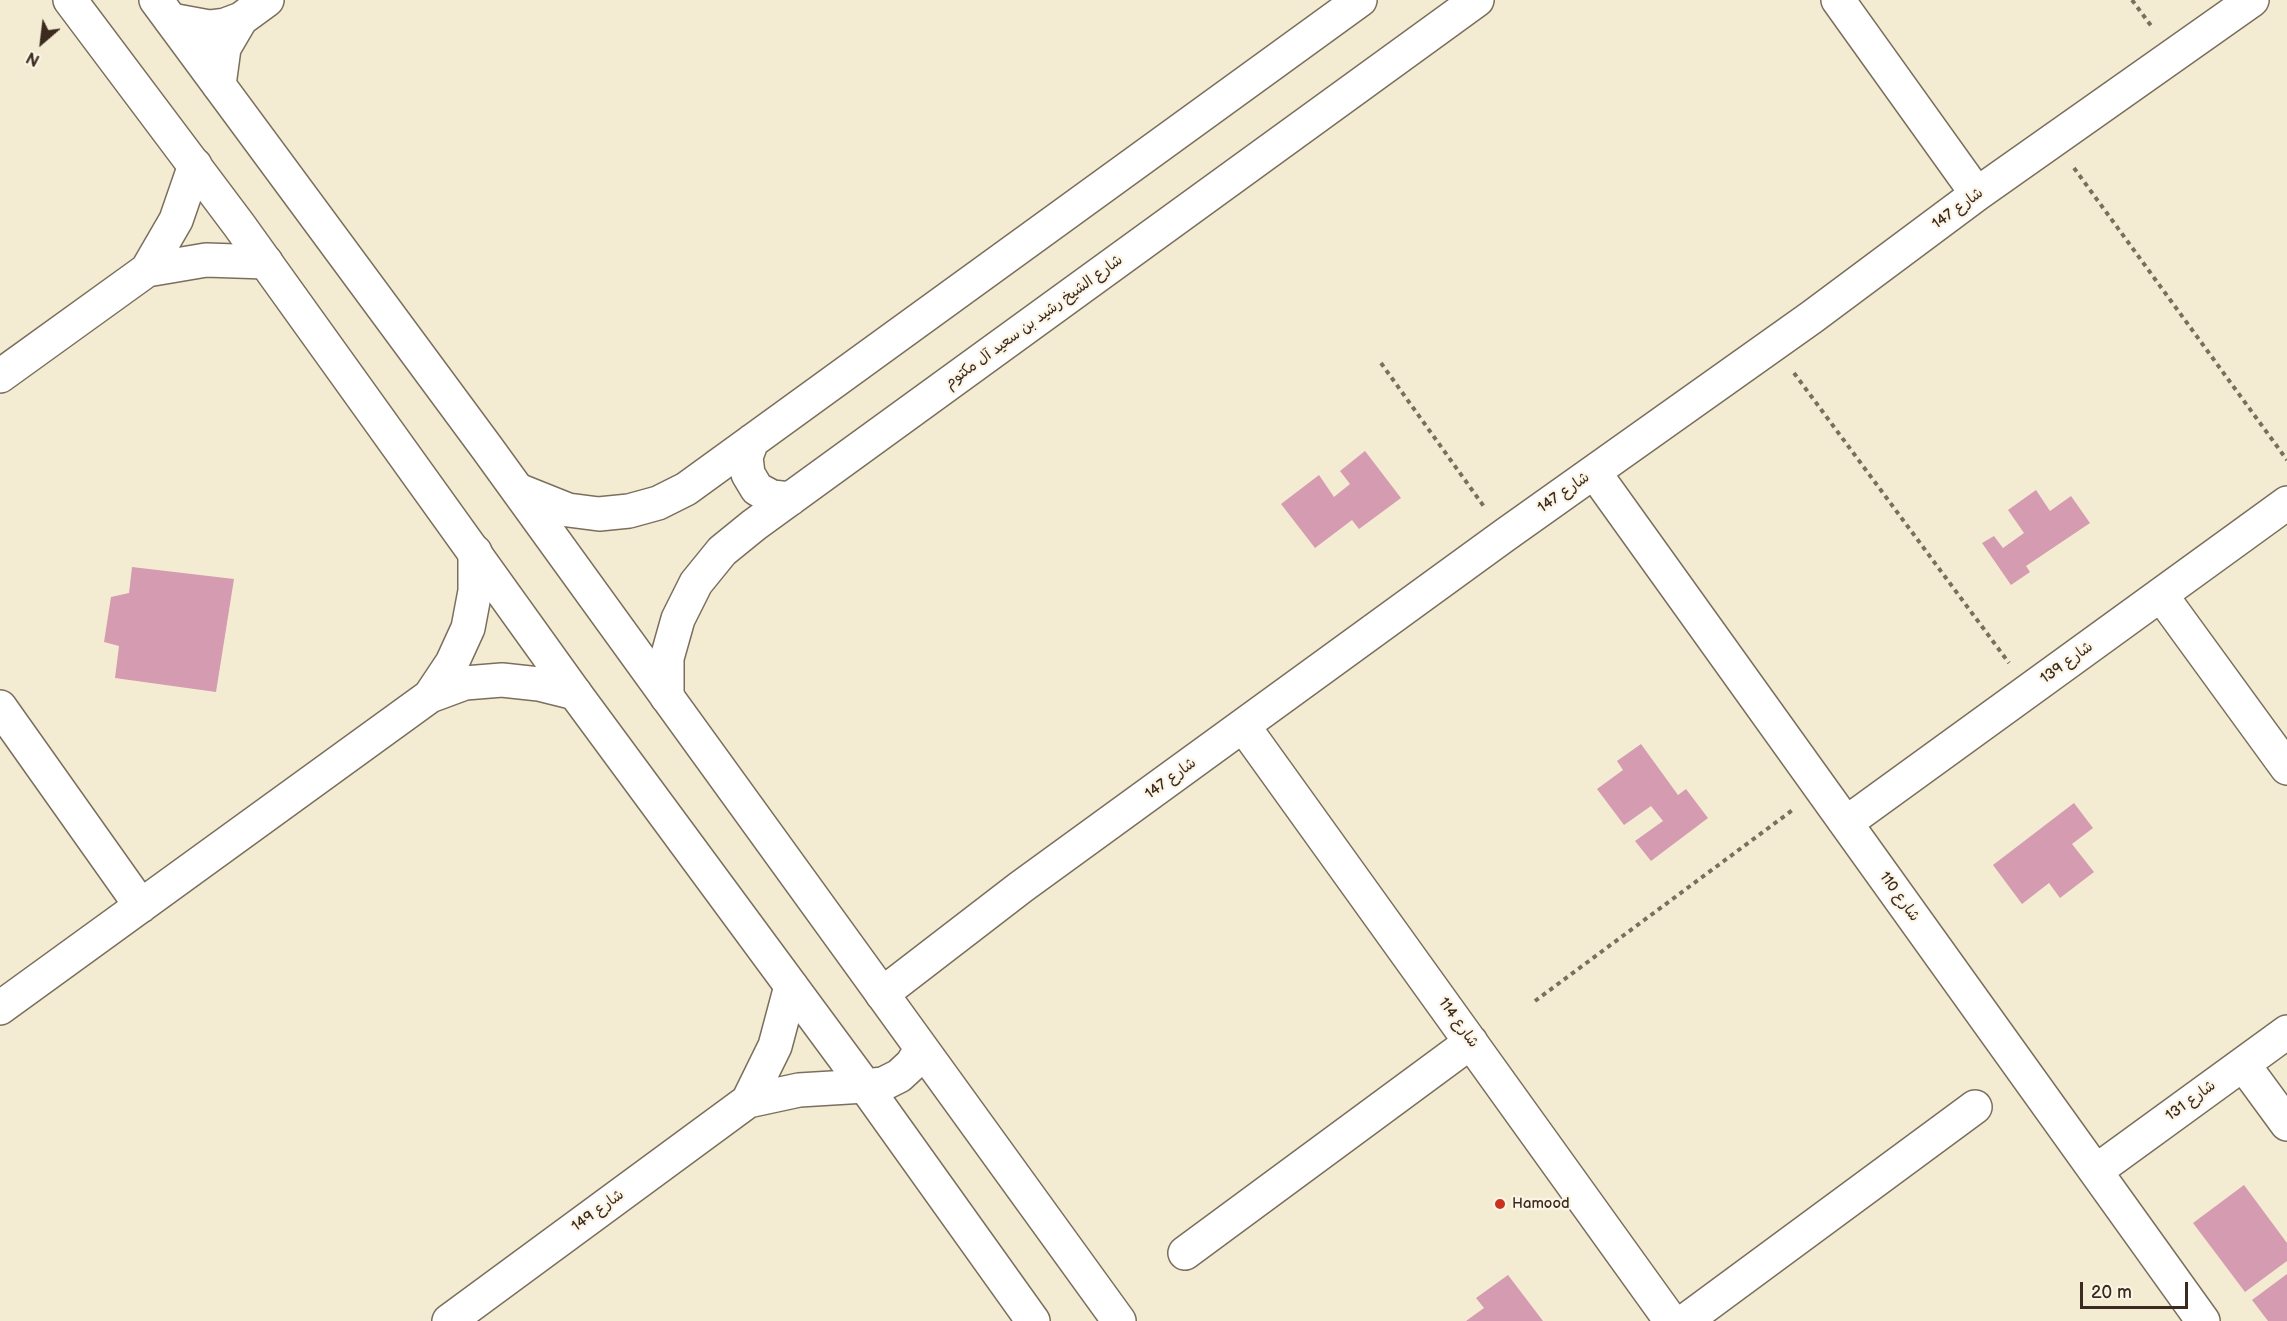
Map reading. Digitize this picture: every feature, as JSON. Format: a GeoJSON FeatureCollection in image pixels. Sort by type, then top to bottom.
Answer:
{"type":"FeatureCollection","features":[{"type":"Feature","properties":{"kind":"street"},"geometry":{"type":"LineString","coordinates":[[70,0],[266,262],[575,693],[865,1086],[1033,1321]]}},
{"type":"Feature","properties":{"kind":"street"},"geometry":{"type":"LineString","coordinates":[[164,10],[208,27],[225,25],[241,19],[267,0]]}},
{"type":"Feature","properties":{"kind":"street"},"geometry":{"type":"LineString","coordinates":[[518,490],[568,510],[599,514],[629,511],[658,503],[686,489],[1360,0]]}},
{"type":"Feature","properties":{"kind":"street","name":"شارع الشيخ رشيد بن سعيد آل مكتوم"},"geometry":{"type":"LineString","coordinates":[[667,696],[667,658],[678,619],[696,583],[722,551],[790,499],[1477,0]]}},
{"type":"Feature","properties":{"kind":"street"},"geometry":{"type":"LineString","coordinates":[[1838,0],[1977,194]]}},
{"type":"Feature","properties":{"kind":"street","name":"شارع 147"},"geometry":{"type":"LineString","coordinates":[[882,994],[1021,887],[1505,535],[1773,345],[1977,194],[2252,0]]}},
{"type":"Feature","properties":{"kind":"street"},"geometry":{"type":"LineString","coordinates":[[164,10],[518,490],[1119,1321]]}},
{"type":"Feature","properties":{"kind":"street"},"geometry":{"type":"LineString","coordinates":[[219,86],[224,48],[241,19]]}},
{"type":"Feature","properties":{"kind":"street"},"geometry":{"type":"LineString","coordinates":[[0,376],[147,270],[176,219],[195,165]]}},
{"type":"Feature","properties":{"kind":"street"},"geometry":{"type":"LineString","coordinates":[[147,270],[206,260],[266,262]]}},
{"type":"Feature","properties":{"kind":"street"},"geometry":{"type":"LineString","coordinates":[[752,441],[746,457],[748,474],[757,489],[772,497],[790,499]]}},
{"type":"Feature","properties":{"kind":"street","name":"شارع 110"},"geometry":{"type":"LineString","coordinates":[[1594,472],[2203,1321]]}},
{"type":"Feature","properties":{"kind":"street","name":"شارع 139"},"geometry":{"type":"LineString","coordinates":[[1846,824],[2287,503]]}},
{"type":"Feature","properties":{"kind":"street"},"geometry":{"type":"LineString","coordinates":[[430,696],[452,663],[468,628],[475,591],[475,552]]}},
{"type":"Feature","properties":{"kind":"street"},"geometry":{"type":"LineString","coordinates":[[2161,595],[2287,768]]}},
{"type":"Feature","properties":{"kind":"street"},"geometry":{"type":"LineString","coordinates":[[0,1008],[430,696],[465,683],[502,680],[539,684],[575,693]]}},
{"type":"Feature","properties":{"kind":"street"},"geometry":{"type":"LineString","coordinates":[[0,707],[141,906]]}},
{"type":"Feature","properties":{"kind":"street","name":"شارع 114"},"geometry":{"type":"LineString","coordinates":[[1244,727],[1671,1321]]}},
{"type":"Feature","properties":{"kind":"street","name":"شارع 149"},"geometry":{"type":"LineString","coordinates":[[748,1101],[775,1046],[791,986]]}},
{"type":"Feature","properties":{"kind":"street","name":"شارع 131"},"geometry":{"type":"LineString","coordinates":[[2096,1171],[2287,1032]]}},
{"type":"Feature","properties":{"kind":"street"},"geometry":{"type":"LineString","coordinates":[[1185,1253],[1472,1042]]}},
{"type":"Feature","properties":{"kind":"street","name":"شارع 149"},"geometry":{"type":"LineString","coordinates":[[449,1321],[748,1101],[799,1090],[883,1084],[899,1076],[912,1064],[921,1048]]}},
{"type":"Feature","properties":{"kind":"street"},"geometry":{"type":"LineString","coordinates":[[2243,1064],[2287,1124]]}},
{"type":"Feature","properties":{"kind":"street"},"geometry":{"type":"LineString","coordinates":[[1685,1321],[1975,1107]]}},
{"type":"Feature","properties":{"kind":"path"},"geometry":{"type":"LineString","coordinates":[[2054,141],[2287,460]]}},
{"type":"Feature","properties":{"kind":"path"},"geometry":{"type":"LineString","coordinates":[[1773,345],[2029,690]]}},
{"type":"Feature","properties":{"kind":"path"},"geometry":{"type":"LineString","coordinates":[[1381,363],[1505,535]]}},
{"type":"Feature","properties":{"kind":"path"},"geometry":{"type":"LineString","coordinates":[[1535,1001],[1821,789]]}},
{"type":"Feature","properties":{"kind":"building"},"geometry":{"type":"Polygon","coordinates":[[[1365,451],[1401,498],[1359,529],[1352,520],[1315,548],[1281,504],[1319,475],[1334,497],[1350,484],[1340,471],[1365,451]]]}},
{"type":"Feature","properties":{"kind":"building"},"geometry":{"type":"Polygon","coordinates":[[[2036,490],[2050,511],[2071,496],[2090,523],[2026,566],[2030,572],[2011,585],[1982,543],[1994,536],[2003,548],[2024,533],[2008,510],[2036,490]]]}},
{"type":"Feature","properties":{"kind":"building"},"geometry":{"type":"Polygon","coordinates":[[[132,567],[234,579],[216,692],[115,678],[119,646],[104,642],[111,597],[129,593],[132,567]]]}},
{"type":"Feature","properties":{"kind":"building"},"geometry":{"type":"Polygon","coordinates":[[[1641,744],[1678,795],[1686,789],[1708,818],[1651,861],[1635,841],[1663,821],[1651,806],[1624,825],[1597,789],[1623,770],[1617,761],[1641,744]]]}},
{"type":"Feature","properties":{"kind":"building"},"geometry":{"type":"Polygon","coordinates":[[[2074,803],[2093,828],[2072,844],[2094,872],[2060,898],[2049,883],[2022,904],[1993,865],[2074,803]]]}},
{"type":"Feature","properties":{"kind":"building"},"geometry":{"type":"Polygon","coordinates":[[[2244,1185],[2287,1243],[2287,1261],[2245,1292],[2193,1223],[2244,1185]]]}},
{"type":"Feature","properties":{"kind":"building"},"geometry":{"type":"Polygon","coordinates":[[[2287,1274],[2287,1321],[2268,1321],[2252,1300],[2287,1274]]]}},
{"type":"Feature","properties":{"kind":"building"},"geometry":{"type":"Polygon","coordinates":[[[1508,1275],[1543,1321],[1466,1321],[1484,1308],[1476,1298],[1508,1275]]]}},
{"type":"Feature","properties":{"kind":"place","name":"Hamood"},"geometry":{"type":"Point","coordinates":[1500,1204]}}]}
